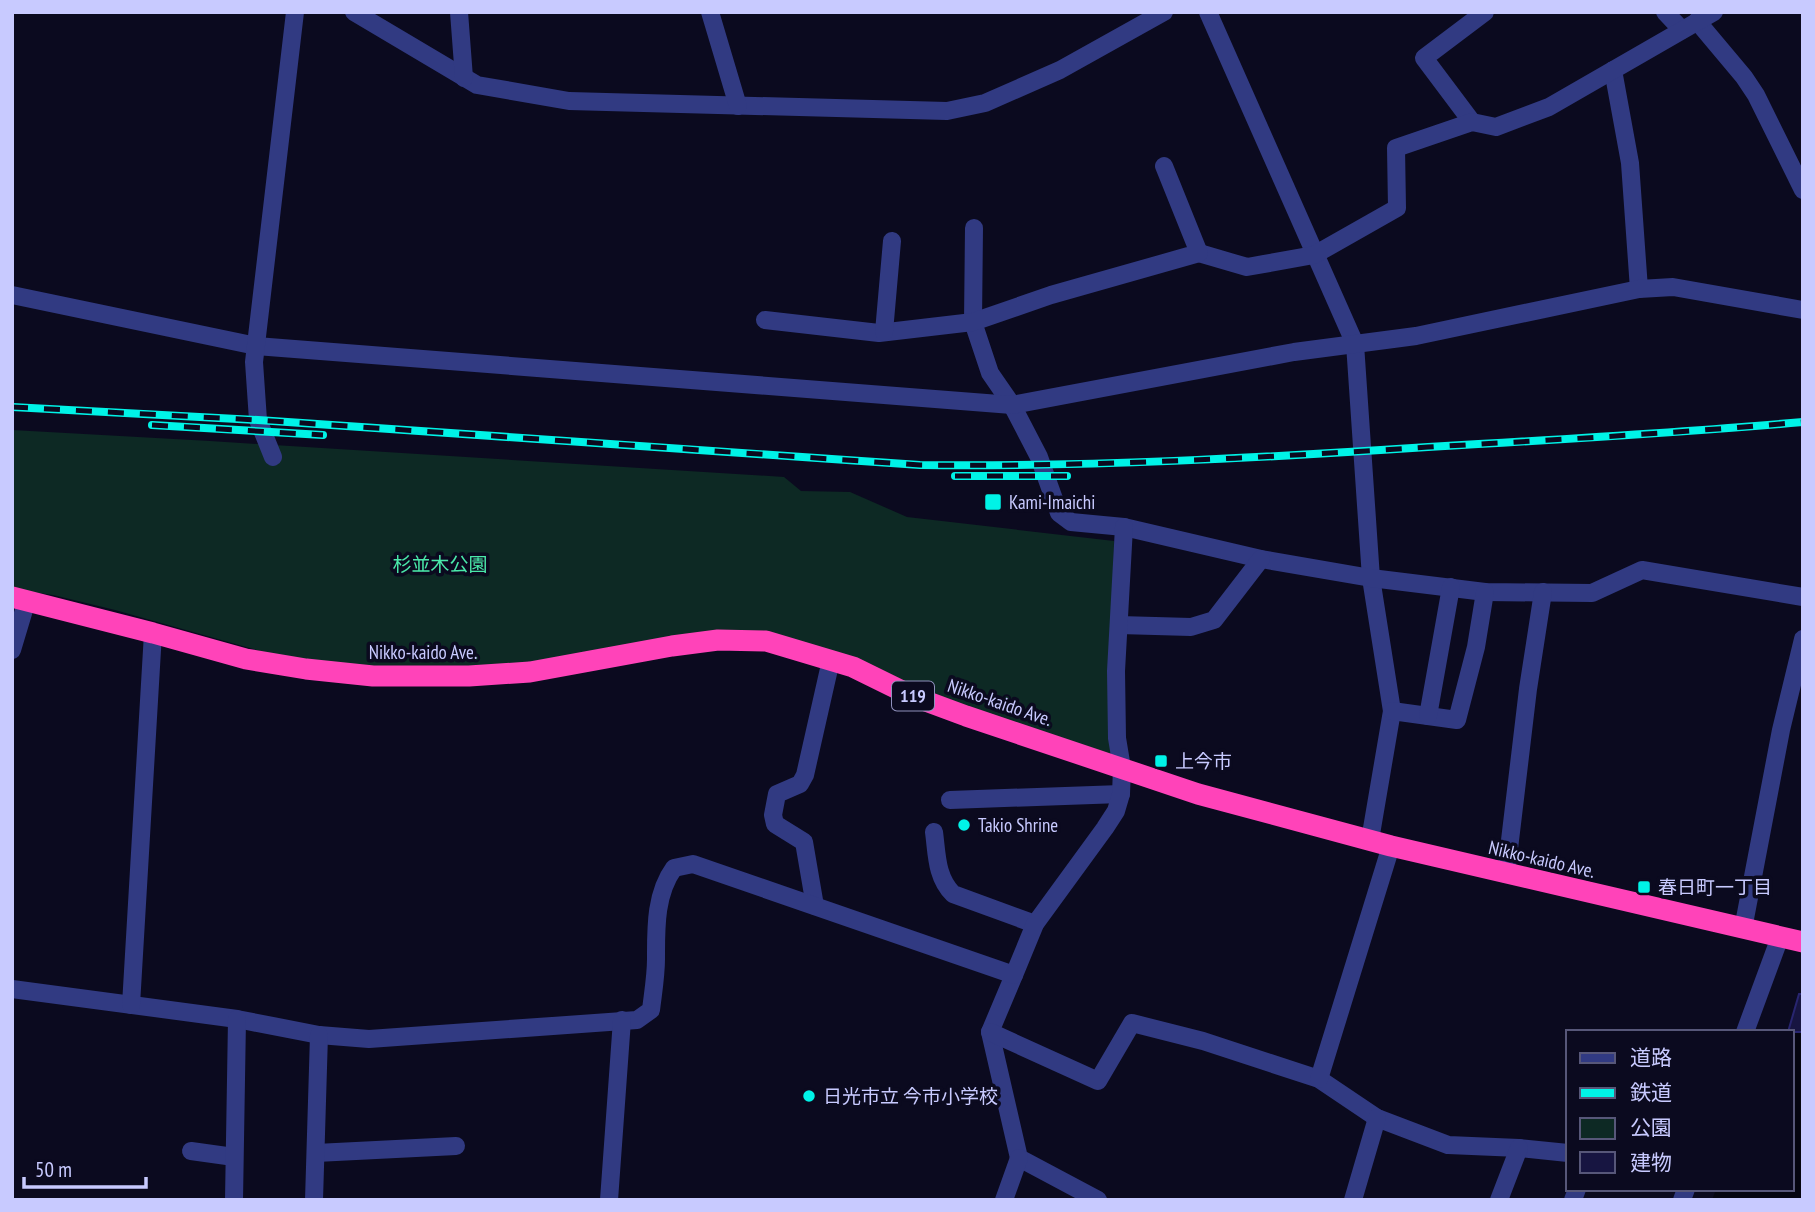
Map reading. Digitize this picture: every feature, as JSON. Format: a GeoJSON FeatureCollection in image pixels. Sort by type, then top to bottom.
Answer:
{"type":"FeatureCollection","features":[{"type":"Feature","properties":{"kind":"highway","name":"Nikko-kaido Ave."},"geometry":{"type":"LineString","coordinates":[[20,599],[246,659],[306,670],[373,676],[469,676],[530,672],[672,646],[718,640],[766,641],[853,667],[933,704],[1198,794],[1391,846],[1803,942]]}},
{"type":"Feature","properties":{"kind":"street"},"geometry":{"type":"LineString","coordinates":[[273,457],[258,420],[254,362],[295,12]]}},
{"type":"Feature","properties":{"kind":"street"},"geometry":{"type":"LineString","coordinates":[[354,12],[477,85],[569,101],[947,111],[985,103],[1060,70],[1164,12]]}},
{"type":"Feature","properties":{"kind":"street"},"geometry":{"type":"LineString","coordinates":[[459,12],[464,78]]}},
{"type":"Feature","properties":{"kind":"street"},"geometry":{"type":"LineString","coordinates":[[710,12],[738,106]]}},
{"type":"Feature","properties":{"kind":"street"},"geometry":{"type":"LineString","coordinates":[[1208,12],[1355,344],[1371,578],[1392,711],[1370,840]]}},
{"type":"Feature","properties":{"kind":"street"},"geometry":{"type":"LineString","coordinates":[[1472,122],[1424,58],[1485,12]]}},
{"type":"Feature","properties":{"kind":"street"},"geometry":{"type":"LineString","coordinates":[[1665,12],[1689,26],[1744,77],[1756,95],[1803,190]]}},
{"type":"Feature","properties":{"kind":"street"},"geometry":{"type":"LineString","coordinates":[[765,320],[884,332],[973,322],[1051,295],[1199,253],[1247,267],[1314,254],[1397,208],[1396,148],[1472,122],[1496,127],[1549,107],[1714,12]]}},
{"type":"Feature","properties":{"kind":"street"},"geometry":{"type":"LineString","coordinates":[[1613,70],[1630,163],[1639,289]]}},
{"type":"Feature","properties":{"kind":"street"},"geometry":{"type":"LineString","coordinates":[[1164,166],[1199,253]]}},
{"type":"Feature","properties":{"kind":"street"},"geometry":{"type":"LineString","coordinates":[[974,228],[973,322],[990,373],[1012,405],[1039,457],[1059,513],[1072,522],[1124,527],[1261,559],[1371,578],[1485,592],[1592,593],[1642,570],[1803,597]]}},
{"type":"Feature","properties":{"kind":"street"},"geometry":{"type":"LineString","coordinates":[[884,332],[892,241]]}},
{"type":"Feature","properties":{"kind":"street"},"geometry":{"type":"LineString","coordinates":[[12,295],[256,346],[1012,405],[1294,352],[1416,336],[1639,289],[1673,287],[1803,310]]}},
{"type":"Feature","properties":{"kind":"street"},"geometry":{"type":"LineString","coordinates":[[1004,1200],[1018,1158],[990,1032],[1035,924],[1105,828],[1116,811],[1121,794],[1116,671],[1124,527]]}},
{"type":"Feature","properties":{"kind":"street"},"geometry":{"type":"LineString","coordinates":[[1119,625],[1191,627],[1214,620],[1261,559]]}},
{"type":"Feature","properties":{"kind":"street"},"geometry":{"type":"LineString","coordinates":[[1428,716],[1451,587]]}},
{"type":"Feature","properties":{"kind":"street"},"geometry":{"type":"LineString","coordinates":[[1392,711],[1457,720],[1476,647],[1485,592]]}},
{"type":"Feature","properties":{"kind":"street"},"geometry":{"type":"LineString","coordinates":[[1506,874],[1528,689],[1543,592]]}},
{"type":"Feature","properties":{"kind":"street"},"geometry":{"type":"LineString","coordinates":[[12,650],[20,599]]}},
{"type":"Feature","properties":{"kind":"street"},"geometry":{"type":"LineString","coordinates":[[131,1005],[153,633]]}},
{"type":"Feature","properties":{"kind":"street"},"geometry":{"type":"LineString","coordinates":[[1743,929],[1781,730],[1803,639]]}},
{"type":"Feature","properties":{"kind":"street"},"geometry":{"type":"LineString","coordinates":[[816,906],[804,842],[775,824],[774,815],[777,794],[800,784],[805,775],[831,660]]}},
{"type":"Feature","properties":{"kind":"street"},"geometry":{"type":"LineString","coordinates":[[950,800],[1121,794]]}},
{"type":"Feature","properties":{"kind":"street"},"geometry":{"type":"LineString","coordinates":[[934,832],[943,885],[953,894],[1035,924]]}},
{"type":"Feature","properties":{"kind":"street"},"geometry":{"type":"LineString","coordinates":[[1319,1079],[1391,846]]}},
{"type":"Feature","properties":{"kind":"street"},"geometry":{"type":"LineString","coordinates":[[12,989],[237,1019],[319,1035],[369,1040],[637,1020],[651,1010],[656,960],[655,936],[664,881],[674,868],[693,864],[1014,975]]}},
{"type":"Feature","properties":{"kind":"street"},"geometry":{"type":"LineString","coordinates":[[1746,1030],[1780,937]]}},
{"type":"Feature","properties":{"kind":"street"},"geometry":{"type":"LineString","coordinates":[[234,1200],[237,1019]]}},
{"type":"Feature","properties":{"kind":"street"},"geometry":{"type":"LineString","coordinates":[[609,1200],[622,1020]]}},
{"type":"Feature","properties":{"kind":"street"},"geometry":{"type":"LineString","coordinates":[[990,1032],[1098,1081],[1132,1023],[1203,1041],[1319,1079],[1377,1118],[1448,1144],[1566,1153]]}},
{"type":"Feature","properties":{"kind":"street"},"geometry":{"type":"LineString","coordinates":[[314,1200],[319,1035]]}},
{"type":"Feature","properties":{"kind":"street"},"geometry":{"type":"LineString","coordinates":[[1353,1200],[1377,1118]]}},
{"type":"Feature","properties":{"kind":"street"},"geometry":{"type":"LineString","coordinates":[[316,1153],[456,1146]]}},
{"type":"Feature","properties":{"kind":"street"},"geometry":{"type":"LineString","coordinates":[[1499,1200],[1519,1148]]}},
{"type":"Feature","properties":{"kind":"street"},"geometry":{"type":"LineString","coordinates":[[191,1151],[234,1157]]}},
{"type":"Feature","properties":{"kind":"street"},"geometry":{"type":"LineString","coordinates":[[1018,1158],[1098,1200]]}},
{"type":"Feature","properties":{"kind":"green space","name":"杉並木公園"},"geometry":{"type":"Polygon","coordinates":[[[12,430],[784,477],[801,491],[850,492],[907,517],[1114,541],[1111,727],[1115,760],[774,637],[530,669],[442,673],[303,663],[115,610],[53,595],[12,589],[12,430]]]}},
{"type":"Feature","properties":{"kind":"building"},"geometry":{"type":"Polygon","coordinates":[[[1799,994],[1803,994],[1803,1032],[1789,1030],[1799,994]]]}},
{"type":"Feature","properties":{"kind":"railway"},"geometry":{"type":"LineString","coordinates":[[12,407],[258,420],[920,465],[1047,465],[1238,458],[1803,422]]}},
{"type":"Feature","properties":{"kind":"railway"},"geometry":{"type":"LineString","coordinates":[[152,425],[323,435]]}},
{"type":"Feature","properties":{"kind":"railway"},"geometry":{"type":"LineString","coordinates":[[955,476],[1067,476]]}},
{"type":"Feature","properties":{"kind":"place","name":"Kami-Imaichi"},"geometry":{"type":"Point","coordinates":[993,502]}},
{"type":"Feature","properties":{"kind":"place","name":"上今市"},"geometry":{"type":"Point","coordinates":[1161,761]}},
{"type":"Feature","properties":{"kind":"place","name":"Takio Shrine"},"geometry":{"type":"Point","coordinates":[964,825]}},
{"type":"Feature","properties":{"kind":"place","name":"春日町一丁目"},"geometry":{"type":"Point","coordinates":[1644,887]}},
{"type":"Feature","properties":{"kind":"place","name":"日光市立 今市小学校"},"geometry":{"type":"Point","coordinates":[809,1096]}}]}
